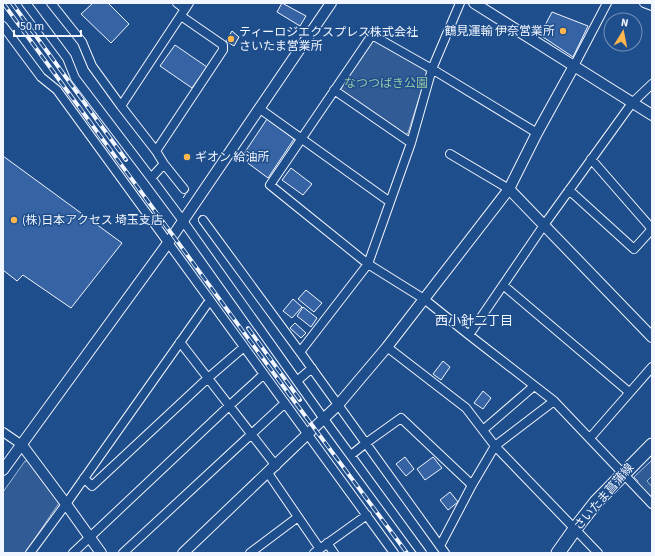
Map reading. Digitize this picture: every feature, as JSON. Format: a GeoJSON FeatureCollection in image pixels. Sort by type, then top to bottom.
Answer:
{"type":"FeatureCollection","features":[{"type":"Feature","properties":{"kind":"main road","name":"さいたま菖蒲線"},"geometry":{"type":"LineString","coordinates":[[558,553],[596,502],[652,445]]}},
{"type":"Feature","properties":{"kind":"street"},"geometry":{"type":"LineString","coordinates":[[26,3],[67,58],[75,78],[152,178],[324,419],[422,553]]}},
{"type":"Feature","properties":{"kind":"street"},"geometry":{"type":"LineString","coordinates":[[51,3],[82,42],[92,66],[184,189]]}},
{"type":"Feature","properties":{"kind":"street"},"geometry":{"type":"LineString","coordinates":[[156,151],[223,50],[223,45],[177,3]]}},
{"type":"Feature","properties":{"kind":"street"},"geometry":{"type":"LineString","coordinates":[[3,470],[168,243],[331,3]]}},
{"type":"Feature","properties":{"kind":"street"},"geometry":{"type":"LineString","coordinates":[[300,352],[368,264],[411,143],[432,69],[460,3]]}},
{"type":"Feature","properties":{"kind":"street"},"geometry":{"type":"LineString","coordinates":[[474,3],[652,115]]}},
{"type":"Feature","properties":{"kind":"street"},"geometry":{"type":"LineString","coordinates":[[183,553],[276,466],[338,405],[424,299],[509,189],[537,133],[607,3]]}},
{"type":"Feature","properties":{"kind":"street"},"geometry":{"type":"LineString","coordinates":[[644,3],[652,6]]}},
{"type":"Feature","properties":{"kind":"street"},"geometry":{"type":"LineString","coordinates":[[121,106],[185,9]]}},
{"type":"Feature","properties":{"kind":"street"},"geometry":{"type":"LineString","coordinates":[[4,30],[41,77],[57,90],[394,553]]}},
{"type":"Feature","properties":{"kind":"street"},"geometry":{"type":"LineString","coordinates":[[537,133],[432,69],[372,35],[270,185],[368,264],[424,299],[554,401],[652,504]]}},
{"type":"Feature","properties":{"kind":"street"},"geometry":{"type":"LineString","coordinates":[[469,335],[544,224],[591,159],[632,103],[652,84]]}},
{"type":"Feature","properties":{"kind":"street"},"geometry":{"type":"LineString","coordinates":[[334,90],[411,143]]}},
{"type":"Feature","properties":{"kind":"street"},"geometry":{"type":"LineString","coordinates":[[260,108],[390,202]]}},
{"type":"Feature","properties":{"kind":"street"},"geometry":{"type":"LineString","coordinates":[[450,154],[509,189],[652,337]]}},
{"type":"Feature","properties":{"kind":"street"},"geometry":{"type":"LineString","coordinates":[[569,190],[634,249],[652,229],[591,159]]}},
{"type":"Feature","properties":{"kind":"street"},"geometry":{"type":"LineString","coordinates":[[152,178],[164,164]]}},
{"type":"Feature","properties":{"kind":"street"},"geometry":{"type":"LineString","coordinates":[[203,220],[443,550]]}},
{"type":"Feature","properties":{"kind":"street"},"geometry":{"type":"LineString","coordinates":[[503,285],[629,392]]}},
{"type":"Feature","properties":{"kind":"street"},"geometry":{"type":"LineString","coordinates":[[30,553],[210,300]]}},
{"type":"Feature","properties":{"kind":"street"},"geometry":{"type":"LineString","coordinates":[[180,342],[276,466]]}},
{"type":"Feature","properties":{"kind":"street"},"geometry":{"type":"LineString","coordinates":[[84,478],[92,486],[208,378],[244,347]]}},
{"type":"Feature","properties":{"kind":"street"},"geometry":{"type":"LineString","coordinates":[[386,347],[466,408],[495,446],[598,553]]}},
{"type":"Feature","properties":{"kind":"street"},"geometry":{"type":"LineString","coordinates":[[590,438],[652,367]]}},
{"type":"Feature","properties":{"kind":"street"},"geometry":{"type":"LineString","coordinates":[[297,381],[312,368]]}},
{"type":"Feature","properties":{"kind":"street"},"geometry":{"type":"LineString","coordinates":[[73,553],[264,374]]}},
{"type":"Feature","properties":{"kind":"street"},"geometry":{"type":"LineString","coordinates":[[483,430],[534,386]]}},
{"type":"Feature","properties":{"kind":"street"},"geometry":{"type":"LineString","coordinates":[[443,550],[472,485],[495,446],[554,401]]}},
{"type":"Feature","properties":{"kind":"street"},"geometry":{"type":"LineString","coordinates":[[123,553],[285,403]]}},
{"type":"Feature","properties":{"kind":"street"},"geometry":{"type":"LineString","coordinates":[[351,456],[366,443],[401,418],[472,485]]}},
{"type":"Feature","properties":{"kind":"street"},"geometry":{"type":"LineString","coordinates":[[3,432],[22,444],[101,553]]}},
{"type":"Feature","properties":{"kind":"street"},"geometry":{"type":"LineString","coordinates":[[268,473],[298,517],[317,551],[367,515]]}},
{"type":"Feature","properties":{"kind":"street"},"geometry":{"type":"LineString","coordinates":[[250,553],[298,517]]}},
{"type":"Feature","properties":{"kind":"street"},"geometry":{"type":"LineString","coordinates":[[327,543],[334,553]]}},
{"type":"Feature","properties":{"kind":"shaded area","name":"なつつばき公園"},"geometry":{"type":"Polygon","coordinates":[[[377,40],[425,70],[427,73],[408,133],[405,135],[342,92],[341,86],[372,41],[377,40]]]}},
{"type":"Feature","properties":{"kind":"shaded area"},"geometry":{"type":"Polygon","coordinates":[[[652,460],[652,476],[647,481],[652,487],[652,499],[637,483],[638,481],[634,477],[652,460]]]}},
{"type":"Feature","properties":{"kind":"shaded area"},"geometry":{"type":"Polygon","coordinates":[[[25,461],[30,461],[59,503],[25,553],[3,553],[3,492],[25,461]]]}},
{"type":"Feature","properties":{"kind":"building"},"geometry":{"type":"Polygon","coordinates":[[[93,3],[108,3],[129,24],[111,43],[81,14],[93,3]]]}},
{"type":"Feature","properties":{"kind":"building"},"geometry":{"type":"Polygon","coordinates":[[[282,3],[306,16],[300,26],[277,12],[282,3]]]}},
{"type":"Feature","properties":{"kind":"building"},"geometry":{"type":"Polygon","coordinates":[[[552,12],[588,26],[573,57],[540,35],[552,12]]]}},
{"type":"Feature","properties":{"kind":"building"},"geometry":{"type":"Polygon","coordinates":[[[232,31],[239,37],[234,46],[226,41],[232,31]]]}},
{"type":"Feature","properties":{"kind":"building"},"geometry":{"type":"Polygon","coordinates":[[[175,45],[207,67],[192,88],[160,66],[175,45]]]}},
{"type":"Feature","properties":{"kind":"building"},"geometry":{"type":"Polygon","coordinates":[[[267,119],[294,139],[268,178],[241,158],[267,119]]]}},
{"type":"Feature","properties":{"kind":"building"},"geometry":{"type":"Polygon","coordinates":[[[3,156],[122,243],[71,308],[23,275],[17,281],[3,270],[3,156]]]}},
{"type":"Feature","properties":{"kind":"building"},"geometry":{"type":"Polygon","coordinates":[[[291,168],[312,184],[303,195],[282,180],[291,168]]]}},
{"type":"Feature","properties":{"kind":"building"},"geometry":{"type":"Polygon","coordinates":[[[306,290],[322,303],[314,312],[298,299],[306,290]]]}},
{"type":"Feature","properties":{"kind":"building"},"geometry":{"type":"Polygon","coordinates":[[[293,299],[302,307],[292,318],[283,311],[293,299]]]}},
{"type":"Feature","properties":{"kind":"building"},"geometry":{"type":"Polygon","coordinates":[[[303,307],[317,318],[311,327],[297,316],[303,307]]]}},
{"type":"Feature","properties":{"kind":"building"},"geometry":{"type":"Polygon","coordinates":[[[295,323],[306,333],[301,338],[290,328],[295,323]]]}},
{"type":"Feature","properties":{"kind":"building"},"geometry":{"type":"Polygon","coordinates":[[[443,361],[450,367],[441,380],[433,374],[443,361]]]}},
{"type":"Feature","properties":{"kind":"building"},"geometry":{"type":"Polygon","coordinates":[[[483,391],[491,398],[483,409],[474,403],[483,391]]]}},
{"type":"Feature","properties":{"kind":"building"},"geometry":{"type":"Polygon","coordinates":[[[405,457],[414,469],[406,476],[396,464],[405,457]]]}},
{"type":"Feature","properties":{"kind":"building"},"geometry":{"type":"Polygon","coordinates":[[[433,457],[442,468],[425,480],[417,469],[433,457]]]}},
{"type":"Feature","properties":{"kind":"building"},"geometry":{"type":"Polygon","coordinates":[[[450,492],[458,502],[448,510],[440,500],[450,492]]]}},
{"type":"Feature","properties":{"kind":"railway"},"geometry":{"type":"LineString","coordinates":[[3,3],[407,553]]}},
{"type":"Feature","properties":{"kind":"railway"},"geometry":{"type":"LineString","coordinates":[[12,3],[126,160]]}},
{"type":"Feature","properties":{"kind":"railway"},"geometry":{"type":"LineString","coordinates":[[248,328],[300,400]]}},
{"type":"Feature","properties":{"kind":"fence"},"geometry":{"type":"LineString","coordinates":[[183,198],[189,189]]}},
{"type":"Feature","properties":{"kind":"fence"},"geometry":{"type":"LineString","coordinates":[[198,219],[202,214]]}},
{"type":"Feature","properties":{"kind":"place","name":"鶴見運輸 伊奈営業所"},"geometry":{"type":"Point","coordinates":[563,31]}},
{"type":"Feature","properties":{"kind":"place","name":"ティーロジエクスプレス株式会社 さいたま営業所"},"geometry":{"type":"Point","coordinates":[231,39]}},
{"type":"Feature","properties":{"kind":"place","name":"ギオン 給油所"},"geometry":{"type":"Point","coordinates":[187,157]}},
{"type":"Feature","properties":{"kind":"place","name":"(株)日本アクセス 埼玉支店"},"geometry":{"type":"Point","coordinates":[14,220]}},
{"type":"Feature","properties":{"kind":"district","name":"西小針二丁目"},"geometry":{"type":"Point","coordinates":[474,321]}}]}
